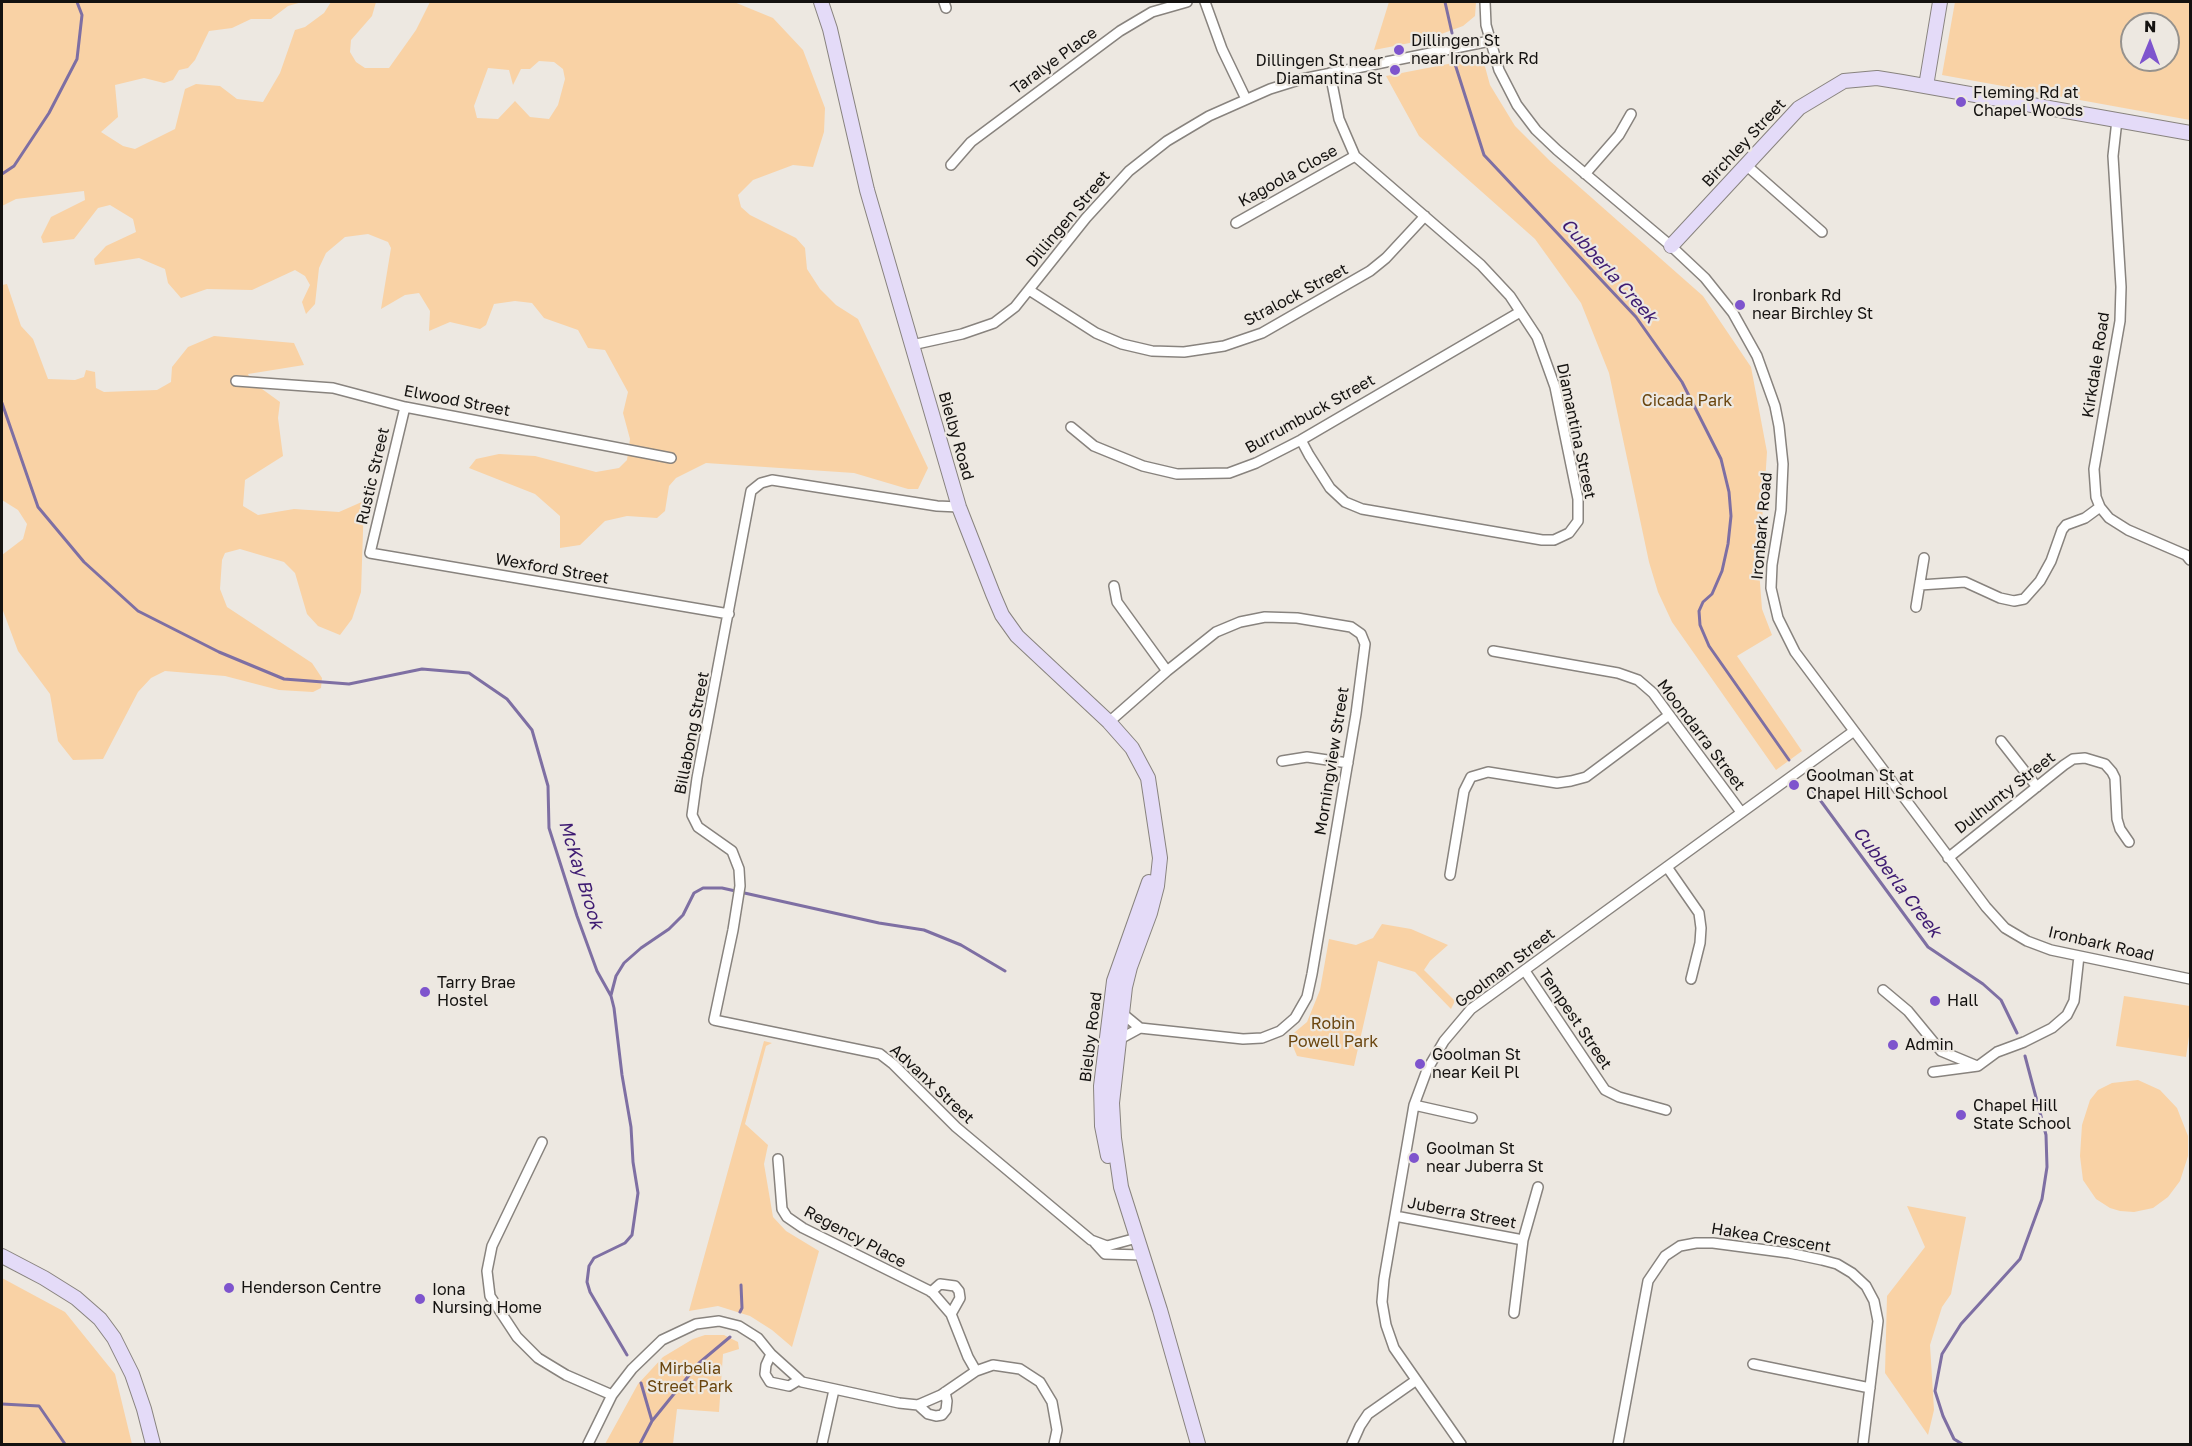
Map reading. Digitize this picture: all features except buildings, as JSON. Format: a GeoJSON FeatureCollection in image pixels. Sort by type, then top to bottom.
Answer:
{"type":"FeatureCollection","features":[{"type":"Feature","properties":{"kind":"street","name":"Bielby Road"},"geometry":{"type":"LineString","coordinates":[[821,2],[830,29],[867,190],[959,507],[1002,615],[1017,636],[1109,722],[1132,748],[1148,778],[1160,858],[1157,886],[1150,913],[1130,967],[1118,1040],[1112,1103],[1114,1138],[1121,1187],[1138,1248],[1160,1310],[1198,1444]]}},
{"type":"Feature","properties":{"kind":"street","name":"Taralye Place"},"geometry":{"type":"LineString","coordinates":[[951,165],[971,142],[1120,32],[1152,12],[1187,2]]}},
{"type":"Feature","properties":{"kind":"street"},"geometry":{"type":"LineString","coordinates":[[1205,2],[1222,50],[1246,99]]}},
{"type":"Feature","properties":{"kind":"street","name":"Ironbark Road"},"geometry":{"type":"LineString","coordinates":[[1485,2],[1490,41],[1499,70],[1517,105],[1536,130],[1705,278],[1729,307],[1764,372],[1779,426],[1783,464],[1781,510],[1771,578],[1775,610],[1795,652],[1948,858],[2005,928],[2027,942],[2051,950],[2190,979]]}},
{"type":"Feature","properties":{"kind":"street"},"geometry":{"type":"LineString","coordinates":[[1926,86],[1940,2]]}},
{"type":"Feature","properties":{"kind":"street","name":"Dillingen Street"},"geometry":{"type":"LineString","coordinates":[[912,345],[962,334],[994,323],[1016,307],[1086,218],[1129,171],[1183,130],[1246,99],[1280,86],[1330,73],[1490,41]]}},
{"type":"Feature","properties":{"kind":"street","name":"Diamantina Street"},"geometry":{"type":"LineString","coordinates":[[1301,440],[1330,488],[1345,502],[1362,509],[1542,540],[1554,540],[1569,533],[1578,521],[1578,499],[1555,387],[1537,337],[1510,296],[1481,265],[1355,156],[1339,119],[1330,73]]}},
{"type":"Feature","properties":{"kind":"street","name":"Birchley Street"},"geometry":{"type":"LineString","coordinates":[[1671,246],[1799,108],[1844,81],[1877,78],[2190,133]]}},
{"type":"Feature","properties":{"kind":"street"},"geometry":{"type":"LineString","coordinates":[[1585,174],[1619,135],[1631,114]]}},
{"type":"Feature","properties":{"kind":"street","name":"Kirkdale Road"},"geometry":{"type":"LineString","coordinates":[[2100,507],[2093,477],[2120,321],[2121,286],[2113,166],[2116,120]]}},
{"type":"Feature","properties":{"kind":"street","name":"Kagoola Close"},"geometry":{"type":"LineString","coordinates":[[1236,223],[1355,156]]}},
{"type":"Feature","properties":{"kind":"street"},"geometry":{"type":"LineString","coordinates":[[1746,165],[1822,232]]}},
{"type":"Feature","properties":{"kind":"street","name":"Stralock Street"},"geometry":{"type":"LineString","coordinates":[[1029,290],[1096,333],[1122,344],[1152,351],[1184,352],[1224,346],[1262,333],[1370,271],[1386,258],[1425,216]]}},
{"type":"Feature","properties":{"kind":"street","name":"Burrumbuck Street"},"geometry":{"type":"LineString","coordinates":[[1071,427],[1094,446],[1143,466],[1177,474],[1229,472],[1256,463],[1301,440],[1520,312]]}},
{"type":"Feature","properties":{"kind":"street","name":"Elwood Street"},"geometry":{"type":"LineString","coordinates":[[236,381],[333,388],[405,406],[671,458]]}},
{"type":"Feature","properties":{"kind":"street","name":"Rustic Street"},"geometry":{"type":"LineString","coordinates":[[370,553],[405,406]]}},
{"type":"Feature","properties":{"kind":"street","name":"Billabong Street"},"geometry":{"type":"LineString","coordinates":[[714,1020],[733,930],[740,886],[740,869],[732,851],[699,827],[692,814],[751,491],[760,483],[772,480],[937,506],[959,507]]}},
{"type":"Feature","properties":{"kind":"street"},"geometry":{"type":"LineString","coordinates":[[1920,585],[1965,582],[2000,598],[2014,601],[2024,599],[2040,581],[2052,561],[2062,530],[2066,525],[2085,518],[2100,507],[2109,518],[2128,530],[2186,555],[2190,560]]}},
{"type":"Feature","properties":{"kind":"street","name":"Wexford Street"},"geometry":{"type":"LineString","coordinates":[[370,553],[729,614]]}},
{"type":"Feature","properties":{"kind":"street"},"geometry":{"type":"LineString","coordinates":[[1916,607],[1924,558]]}},
{"type":"Feature","properties":{"kind":"street"},"geometry":{"type":"LineString","coordinates":[[1114,586],[1116,602],[1167,670]]}},
{"type":"Feature","properties":{"kind":"street","name":"Morningview Street"},"geometry":{"type":"LineString","coordinates":[[1109,722],[1167,670],[1216,632],[1240,622],[1265,617],[1296,618],[1351,627],[1361,634],[1365,644],[1348,763],[1307,997],[1294,1018],[1280,1031],[1262,1038],[1243,1040],[1140,1028]]}},
{"type":"Feature","properties":{"kind":"street","name":"Moondarra Street"},"geometry":{"type":"LineString","coordinates":[[1493,651],[1618,673],[1638,680],[1653,693],[1741,812]]}},
{"type":"Feature","properties":{"kind":"street"},"geometry":{"type":"LineString","coordinates":[[1450,875],[1464,791],[1471,777],[1488,772],[1557,783],[1586,777],[1669,715]]}},
{"type":"Feature","properties":{"kind":"street","name":"Goolman Street"},"geometry":{"type":"LineString","coordinates":[[1461,1444],[1394,1348],[1386,1325],[1382,1302],[1414,1105],[1427,1070],[1444,1041],[1471,1009],[1854,731]]}},
{"type":"Feature","properties":{"kind":"street"},"geometry":{"type":"LineString","coordinates":[[2001,741],[2037,787]]}},
{"type":"Feature","properties":{"kind":"street"},"geometry":{"type":"LineString","coordinates":[[1282,761],[1306,756],[1348,763]]}},
{"type":"Feature","properties":{"kind":"street","name":"Dulhunty Street"},"geometry":{"type":"LineString","coordinates":[[1948,858],[2073,759],[2085,758],[2104,764],[2112,772],[2115,778],[2117,819],[2120,829],[2129,842]]}},
{"type":"Feature","properties":{"kind":"street","name":"Bielby Road"},"geometry":{"type":"LineString","coordinates":[[1138,1248],[1124,1224],[1114,1193],[1102,1126],[1101,1086],[1114,981],[1146,894],[1155,827]]}},
{"type":"Feature","properties":{"kind":"street"},"geometry":{"type":"LineString","coordinates":[[1667,867],[1699,914],[1700,943],[1690,979]]}},
{"type":"Feature","properties":{"kind":"street"},"geometry":{"type":"LineString","coordinates":[[1933,1072],[1978,1066],[1997,1052],[2052,1028],[2067,1014],[2074,1001],[2079,956]]}},
{"type":"Feature","properties":{"kind":"street","name":"Tempest Street"},"geometry":{"type":"LineString","coordinates":[[1525,971],[1605,1089],[1619,1097],[1666,1110]]}},
{"type":"Feature","properties":{"kind":"street"},"geometry":{"type":"LineString","coordinates":[[1883,990],[1908,1011],[1941,1051],[1978,1066]]}},
{"type":"Feature","properties":{"kind":"street"},"geometry":{"type":"LineString","coordinates":[[1118,1040],[1140,1028],[1123,1014]]}},
{"type":"Feature","properties":{"kind":"street","name":"Advanx Street"},"geometry":{"type":"LineString","coordinates":[[714,1020],[879,1054],[893,1064],[956,1127],[1095,1243],[1105,1254],[1138,1248]]}},
{"type":"Feature","properties":{"kind":"street"},"geometry":{"type":"LineString","coordinates":[[1414,1105],[1473,1118]]}},
{"type":"Feature","properties":{"kind":"street"},"geometry":{"type":"LineString","coordinates":[[542,1142],[492,1246],[487,1270],[490,1296],[517,1337],[538,1358],[566,1375],[612,1395]]}},
{"type":"Feature","properties":{"kind":"street","name":"Regency Place"},"geometry":{"type":"LineString","coordinates":[[778,1160],[782,1209],[787,1217],[803,1228],[931,1292],[951,1314],[976,1371]]}},
{"type":"Feature","properties":{"kind":"street"},"geometry":{"type":"LineString","coordinates":[[1514,1313],[1523,1240],[1538,1187]]}},
{"type":"Feature","properties":{"kind":"street","name":"Juberra Street"},"geometry":{"type":"LineString","coordinates":[[1395,1216],[1523,1240]]}},
{"type":"Feature","properties":{"kind":"street"},"geometry":{"type":"LineString","coordinates":[[1095,1243],[1138,1248]]}},
{"type":"Feature","properties":{"kind":"street","name":"Hakea Crescent"},"geometry":{"type":"LineString","coordinates":[[1618,1444],[1648,1281],[1665,1256],[1680,1246],[1696,1243],[1713,1243],[1789,1253],[1837,1264],[1852,1272],[1866,1286],[1874,1301],[1878,1321],[1863,1444]]}},
{"type":"Feature","properties":{"kind":"street"},"geometry":{"type":"LineString","coordinates":[[2,1256],[68,1293],[100,1319],[114,1338],[132,1374],[153,1444]]}},
{"type":"Feature","properties":{"kind":"street"},"geometry":{"type":"LineString","coordinates":[[931,1292],[940,1284],[955,1286],[960,1298],[951,1314]]}},
{"type":"Feature","properties":{"kind":"street"},"geometry":{"type":"LineString","coordinates":[[588,1444],[612,1395],[632,1368],[662,1340],[696,1324],[719,1321],[740,1326],[758,1338],[771,1354],[799,1380],[834,1390],[918,1405],[927,1414],[936,1416],[942,1415],[947,1401],[945,1392]]}},
{"type":"Feature","properties":{"kind":"street"},"geometry":{"type":"LineString","coordinates":[[771,1354],[765,1374],[770,1382],[789,1386],[799,1380]]}},
{"type":"Feature","properties":{"kind":"street"},"geometry":{"type":"LineString","coordinates":[[1753,1364],[1870,1388]]}},
{"type":"Feature","properties":{"kind":"street"},"geometry":{"type":"LineString","coordinates":[[918,1405],[945,1392],[976,1371],[993,1365],[1020,1369],[1040,1382],[1052,1402],[1057,1430],[1054,1444]]}},
{"type":"Feature","properties":{"kind":"street"},"geometry":{"type":"LineString","coordinates":[[1352,1444],[1368,1414],[1415,1381]]}},
{"type":"Feature","properties":{"kind":"street"},"geometry":{"type":"LineString","coordinates":[[822,1444],[834,1390]]}},
{"type":"Feature","properties":{"kind":"green space"},"geometry":{"type":"Polygon","coordinates":[[[2,2],[302,2],[288,6],[271,19],[251,19],[232,28],[209,31],[195,60],[188,68],[179,70],[173,80],[164,83],[144,78],[115,85],[118,117],[101,132],[123,146],[135,149],[175,129],[185,89],[196,84],[220,86],[237,99],[263,102],[280,73],[295,30],[305,27],[324,13],[331,2],[376,2],[372,16],[351,40],[350,52],[356,62],[365,68],[389,68],[416,30],[430,2],[734,2],[773,18],[803,50],[825,108],[824,132],[813,167],[793,165],[753,180],[738,195],[741,207],[750,215],[796,238],[805,248],[807,269],[820,289],[836,305],[858,319],[928,468],[918,489],[908,489],[854,473],[706,463],[676,478],[669,486],[665,511],[657,518],[627,516],[605,521],[580,545],[560,548],[560,516],[535,494],[469,468],[476,459],[499,454],[535,456],[596,472],[619,468],[627,460],[630,439],[623,413],[628,392],[605,350],[588,348],[578,330],[544,318],[532,303],[515,301],[494,304],[486,325],[480,329],[450,322],[429,331],[430,311],[419,293],[405,295],[381,309],[391,248],[388,242],[368,234],[345,237],[326,253],[319,268],[315,304],[306,314],[302,302],[310,285],[305,276],[295,270],[252,290],[207,289],[181,298],[168,283],[165,269],[139,258],[95,265],[94,259],[106,246],[136,232],[133,219],[110,205],[98,208],[74,239],[43,243],[41,237],[51,217],[85,200],[84,191],[16,199],[2,206],[2,2]],[[539,61],[530,69],[521,69],[513,85],[509,70],[488,68],[474,106],[477,118],[498,119],[515,101],[530,117],[549,119],[558,105],[565,79],[563,69],[554,62],[539,61]]]}},
{"type":"Feature","properties":{"kind":"green space"},"geometry":{"type":"Polygon","coordinates":[[[1389,2],[1476,2],[1475,16],[1463,26],[1425,40],[1374,50],[1389,2]]]}},
{"type":"Feature","properties":{"kind":"green space"},"geometry":{"type":"Polygon","coordinates":[[[1955,2],[2190,2],[2190,120],[1942,75],[1955,2]]]}},
{"type":"Feature","properties":{"kind":"green space","name":"Cicada Park"},"geometry":{"type":"Polygon","coordinates":[[[1479,58],[1484,63],[1490,85],[1515,126],[1550,161],[1703,296],[1751,367],[1767,452],[1758,557],[1762,609],[1772,635],[1737,656],[1802,751],[1776,770],[1672,622],[1658,592],[1649,562],[1609,373],[1581,303],[1535,239],[1419,136],[1386,76],[1479,58]]]}},
{"type":"Feature","properties":{"kind":"green space"},"geometry":{"type":"Polygon","coordinates":[[[7,284],[21,326],[33,339],[48,379],[75,380],[84,377],[86,370],[95,372],[96,388],[104,392],[157,390],[171,382],[172,367],[188,347],[214,336],[294,343],[304,365],[248,374],[251,381],[280,402],[278,418],[283,456],[245,480],[243,506],[258,515],[294,509],[339,512],[364,501],[361,592],[352,619],[340,635],[318,626],[307,614],[295,573],[284,562],[240,549],[225,553],[222,560],[220,589],[227,607],[312,663],[322,678],[321,688],[313,692],[279,690],[225,676],[165,671],[151,678],[138,692],[103,759],[73,760],[58,741],[50,694],[18,651],[2,608],[2,555],[23,539],[27,524],[18,510],[2,500],[2,285],[7,284]]]}},
{"type":"Feature","properties":{"kind":"green space","name":"Robin Powell Park"},"geometry":{"type":"Polygon","coordinates":[[[1382,924],[1411,929],[1448,945],[1430,961],[1424,970],[1455,1001],[1451,1009],[1415,972],[1378,961],[1354,1066],[1297,1056],[1289,1037],[1307,1022],[1320,990],[1329,939],[1356,945],[1373,938],[1382,924]]]}},
{"type":"Feature","properties":{"kind":"green space"},"geometry":{"type":"Polygon","coordinates":[[[2124,996],[2190,1006],[2186,1057],[2116,1046],[2124,996]]]}},
{"type":"Feature","properties":{"kind":"green space"},"geometry":{"type":"Polygon","coordinates":[[[764,1041],[772,1043],[766,1046],[745,1124],[768,1145],[764,1164],[773,1217],[786,1231],[819,1251],[792,1347],[772,1330],[750,1316],[718,1306],[689,1311],[764,1041]]]}},
{"type":"Feature","properties":{"kind":"green space"},"geometry":{"type":"Polygon","coordinates":[[[2138,1080],[2160,1090],[2177,1108],[2188,1136],[2188,1156],[2180,1181],[2168,1197],[2153,1208],[2134,1212],[2120,1211],[2096,1199],[2083,1180],[2080,1156],[2082,1125],[2090,1100],[2098,1090],[2112,1083],[2138,1080]]]}},
{"type":"Feature","properties":{"kind":"green space"},"geometry":{"type":"Polygon","coordinates":[[[1907,1206],[1966,1217],[1951,1294],[1942,1307],[1930,1345],[1934,1410],[1928,1435],[1885,1373],[1887,1296],[1925,1247],[1907,1206]]]}},
{"type":"Feature","properties":{"kind":"green space"},"geometry":{"type":"Polygon","coordinates":[[[2,1278],[65,1312],[115,1374],[132,1444],[2,1444],[2,1278]]]}},
{"type":"Feature","properties":{"kind":"green space","name":"Mirbelia Street Park"},"geometry":{"type":"Polygon","coordinates":[[[705,1335],[724,1335],[738,1342],[739,1349],[723,1354],[719,1412],[677,1409],[673,1444],[605,1444],[638,1384],[663,1357],[693,1339],[705,1335]]]}},
{"type":"Feature","properties":{"kind":"waterway"},"geometry":{"type":"LineString","coordinates":[[2,174],[14,166],[49,113],[77,59],[82,15],[77,2]]}},
{"type":"Feature","properties":{"kind":"waterway","name":"Cubberla Creek"},"geometry":{"type":"LineString","coordinates":[[1445,2],[1452,33]]}},
{"type":"Feature","properties":{"kind":"waterway","name":"Cubberla Creek"},"geometry":{"type":"LineString","coordinates":[[1455,64],[1484,155],[1636,317],[1682,382],[1721,459],[1729,492],[1731,516],[1728,544],[1722,571],[1712,594],[1703,602],[1699,611],[1700,625],[1709,646],[1789,760]]}},
{"type":"Feature","properties":{"kind":"waterway","name":"McKay Brook"},"geometry":{"type":"LineString","coordinates":[[2,403],[38,507],[84,562],[138,611],[219,652],[284,679],[349,684],[422,669],[469,673],[507,699],[532,730],[548,786],[549,828],[577,916],[597,971],[611,996],[614,1008],[638,1193],[632,1235],[625,1243],[594,1258],[589,1266],[587,1282],[590,1292],[627,1355]]}},
{"type":"Feature","properties":{"kind":"waterway","name":"Cubberla Creek"},"geometry":{"type":"LineString","coordinates":[[1812,789],[1928,947],[1983,984],[2001,1000],[2017,1033]]}},
{"type":"Feature","properties":{"kind":"waterway"},"geometry":{"type":"LineString","coordinates":[[611,995],[616,976],[624,963],[669,929],[683,915],[694,893],[703,888],[722,888],[879,923],[924,930],[961,945],[1005,971]]}},
{"type":"Feature","properties":{"kind":"waterway","name":"Cubberla Creek"},"geometry":{"type":"LineString","coordinates":[[1962,1444],[1954,1439],[1935,1391],[1942,1354],[1961,1324],[2020,1259],[2042,1199],[2047,1167],[2046,1135],[2025,1056]]}},
{"type":"Feature","properties":{"kind":"waterway"},"geometry":{"type":"LineString","coordinates":[[740,1312],[742,1308],[741,1285]]}},
{"type":"Feature","properties":{"kind":"waterway"},"geometry":{"type":"LineString","coordinates":[[640,1444],[652,1421],[699,1363],[730,1337]]}},
{"type":"Feature","properties":{"kind":"waterway","name":"McKay Brook"},"geometry":{"type":"LineString","coordinates":[[641,1383],[652,1421]]}},
{"type":"Feature","properties":{"kind":"waterway"},"geometry":{"type":"LineString","coordinates":[[2,1404],[39,1406],[65,1444]]}},
{"type":"Feature","properties":{"kind":"place","name":"Dillingen St near Ironbark Rd"},"geometry":{"type":"Point","coordinates":[1399,50]}},
{"type":"Feature","properties":{"kind":"place","name":"Dillingen St near Diamantina St"},"geometry":{"type":"Point","coordinates":[1395,70]}},
{"type":"Feature","properties":{"kind":"place","name":"Fleming Rd at Chapel Woods"},"geometry":{"type":"Point","coordinates":[1961,102]}},
{"type":"Feature","properties":{"kind":"place","name":"Ironbark Rd near Birchley St"},"geometry":{"type":"Point","coordinates":[1740,305]}},
{"type":"Feature","properties":{"kind":"place","name":"Goolman St at Chapel Hill School"},"geometry":{"type":"Point","coordinates":[1794,785]}},
{"type":"Feature","properties":{"kind":"place","name":"Tarry Brae Hostel"},"geometry":{"type":"Point","coordinates":[425,992]}},
{"type":"Feature","properties":{"kind":"place","name":"Hall"},"geometry":{"type":"Point","coordinates":[1935,1001]}},
{"type":"Feature","properties":{"kind":"place","name":"Admin"},"geometry":{"type":"Point","coordinates":[1893,1045]}},
{"type":"Feature","properties":{"kind":"place","name":"Goolman St near Keil Pl"},"geometry":{"type":"Point","coordinates":[1420,1064]}},
{"type":"Feature","properties":{"kind":"place","name":"Chapel Hill State School"},"geometry":{"type":"Point","coordinates":[1961,1115]}},
{"type":"Feature","properties":{"kind":"place","name":"Goolman St near Juberra St"},"geometry":{"type":"Point","coordinates":[1414,1158]}},
{"type":"Feature","properties":{"kind":"place","name":"Henderson Centre"},"geometry":{"type":"Point","coordinates":[229,1288]}},
{"type":"Feature","properties":{"kind":"place","name":"Iona Nursing Home"},"geometry":{"type":"Point","coordinates":[420,1299]}}]}
